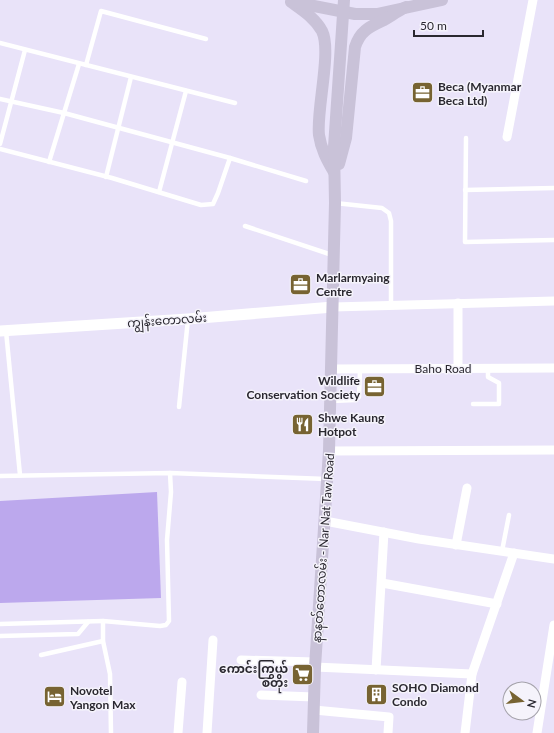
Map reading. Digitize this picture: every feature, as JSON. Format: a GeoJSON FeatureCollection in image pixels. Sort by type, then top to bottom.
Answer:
{"type":"FeatureCollection","features":[{"type":"Feature","properties":{"kind":"main road","name":"နာနတ်တောလမ်း - Nar Nat Taw Road"},"geometry":{"type":"LineString","coordinates":[[313,733],[315,664],[328,479],[336,175],[334,147],[344,0]]}},
{"type":"Feature","properties":{"kind":"main road"},"geometry":{"type":"LineString","coordinates":[[288,1],[355,14],[377,14],[442,0]]}},
{"type":"Feature","properties":{"kind":"main road"},"geometry":{"type":"LineString","coordinates":[[288,1],[315,20],[323,32],[325,49],[319,134],[324,153],[336,175]]}},
{"type":"Feature","properties":{"kind":"main road"},"geometry":{"type":"LineString","coordinates":[[336,175],[346,138],[355,47],[358,36],[369,26],[385,20],[406,7]]}},
{"type":"Feature","properties":{"kind":"street"},"geometry":{"type":"LineString","coordinates":[[507,137],[533,0]]}},
{"type":"Feature","properties":{"kind":"street"},"geometry":{"type":"LineString","coordinates":[[333,307],[458,302],[554,301]]}},
{"type":"Feature","properties":{"kind":"street"},"geometry":{"type":"LineString","coordinates":[[458,302],[458,368]]}},
{"type":"Feature","properties":{"kind":"street","name":"ကျွန်းတောလမ်း"},"geometry":{"type":"LineString","coordinates":[[3,331],[188,319],[333,307]]}},
{"type":"Feature","properties":{"kind":"street","name":"Baho Road"},"geometry":{"type":"LineString","coordinates":[[332,369],[554,368]]}},
{"type":"Feature","properties":{"kind":"street"},"geometry":{"type":"LineString","coordinates":[[329,451],[554,450]]}},
{"type":"Feature","properties":{"kind":"street"},"geometry":{"type":"LineString","coordinates":[[456,544],[468,488]]}},
{"type":"Feature","properties":{"kind":"street"},"geometry":{"type":"LineString","coordinates":[[325,521],[456,544],[554,559]]}},
{"type":"Feature","properties":{"kind":"street"},"geometry":{"type":"LineString","coordinates":[[376,670],[384,532]]}},
{"type":"Feature","properties":{"kind":"street"},"geometry":{"type":"LineString","coordinates":[[465,733],[472,674],[514,553]]}},
{"type":"Feature","properties":{"kind":"street"},"geometry":{"type":"LineString","coordinates":[[382,583],[497,604]]}},
{"type":"Feature","properties":{"kind":"street"},"geometry":{"type":"LineString","coordinates":[[537,733],[554,626]]}},
{"type":"Feature","properties":{"kind":"street"},"geometry":{"type":"LineString","coordinates":[[207,733],[213,640]]}},
{"type":"Feature","properties":{"kind":"street"},"geometry":{"type":"LineString","coordinates":[[241,660],[315,664],[376,670],[472,674]]}},
{"type":"Feature","properties":{"kind":"street"},"geometry":{"type":"LineString","coordinates":[[178,733],[182,682]]}},
{"type":"Feature","properties":{"kind":"street"},"geometry":{"type":"LineString","coordinates":[[262,695],[314,697]]}},
{"type":"Feature","properties":{"kind":"street"},"geometry":{"type":"LineString","coordinates":[[314,710],[389,716],[388,733]]}},
{"type":"Feature","properties":{"kind":"lane"},"geometry":{"type":"LineString","coordinates":[[86,65],[101,11],[206,39]]}},
{"type":"Feature","properties":{"kind":"lane"},"geometry":{"type":"LineString","coordinates":[[0,43],[235,103]]}},
{"type":"Feature","properties":{"kind":"lane"},"geometry":{"type":"LineString","coordinates":[[0,144],[25,50]]}},
{"type":"Feature","properties":{"kind":"lane"},"geometry":{"type":"LineString","coordinates":[[49,162],[79,64]]}},
{"type":"Feature","properties":{"kind":"lane"},"geometry":{"type":"LineString","coordinates":[[106,177],[131,77]]}},
{"type":"Feature","properties":{"kind":"lane"},"geometry":{"type":"LineString","coordinates":[[159,192],[186,91]]}},
{"type":"Feature","properties":{"kind":"lane"},"geometry":{"type":"LineString","coordinates":[[0,99],[64,113],[173,142],[306,181]]}},
{"type":"Feature","properties":{"kind":"lane"},"geometry":{"type":"LineString","coordinates":[[466,138],[465,242],[554,240]]}},
{"type":"Feature","properties":{"kind":"lane"},"geometry":{"type":"LineString","coordinates":[[0,149],[201,204],[213,204],[230,158]]}},
{"type":"Feature","properties":{"kind":"lane"},"geometry":{"type":"LineString","coordinates":[[465,190],[554,188]]}},
{"type":"Feature","properties":{"kind":"lane"},"geometry":{"type":"LineString","coordinates":[[335,203],[382,208],[389,213],[391,221],[391,304]]}},
{"type":"Feature","properties":{"kind":"lane"},"geometry":{"type":"LineString","coordinates":[[244,226],[334,256]]}},
{"type":"Feature","properties":{"kind":"lane"},"geometry":{"type":"LineString","coordinates":[[179,407],[188,319]]}},
{"type":"Feature","properties":{"kind":"lane"},"geometry":{"type":"LineString","coordinates":[[3,331],[20,475]]}},
{"type":"Feature","properties":{"kind":"lane"},"geometry":{"type":"LineString","coordinates":[[473,404],[499,404],[499,383],[488,377],[488,368]]}},
{"type":"Feature","properties":{"kind":"lane"},"geometry":{"type":"LineString","coordinates":[[331,401],[355,400],[359,397],[360,369]]}},
{"type":"Feature","properties":{"kind":"lane"},"geometry":{"type":"LineString","coordinates":[[0,624],[103,621],[160,626],[166,625],[169,621],[167,540],[171,492],[170,473]]}},
{"type":"Feature","properties":{"kind":"lane"},"geometry":{"type":"LineString","coordinates":[[0,476],[170,473],[328,479]]}},
{"type":"Feature","properties":{"kind":"lane"},"geometry":{"type":"LineString","coordinates":[[502,551],[509,515]]}},
{"type":"Feature","properties":{"kind":"lane"},"geometry":{"type":"LineString","coordinates":[[103,621],[103,641],[110,674],[111,733]]}},
{"type":"Feature","properties":{"kind":"lane"},"geometry":{"type":"LineString","coordinates":[[0,636],[78,634],[88,622]]}},
{"type":"Feature","properties":{"kind":"lane"},"geometry":{"type":"LineString","coordinates":[[40,655],[103,641]]}},
{"type":"Feature","properties":{"kind":"shaded area"},"geometry":{"type":"Polygon","coordinates":[[[157,492],[161,598],[0,603],[0,501],[157,492]]]}},
{"type":"Feature","properties":{"kind":"place","name":"Beca (Myanmar Beca Ltd)"},"geometry":{"type":"Point","coordinates":[423,93]}},
{"type":"Feature","properties":{"kind":"place","name":"Marlarmyaing Centre"},"geometry":{"type":"Point","coordinates":[300,284]}},
{"type":"Feature","properties":{"kind":"place","name":"Wildlife Conservation Society"},"geometry":{"type":"Point","coordinates":[375,387]}},
{"type":"Feature","properties":{"kind":"place","name":"Shwe Kaung Hotpot"},"geometry":{"type":"Point","coordinates":[302,424]}},
{"type":"Feature","properties":{"kind":"place","name":"ကောင်းကြွယ် စတိုး"},"geometry":{"type":"Point","coordinates":[303,675]}},
{"type":"Feature","properties":{"kind":"place","name":"SOHO Diamond Condo"},"geometry":{"type":"Point","coordinates":[377,694]}},
{"type":"Feature","properties":{"kind":"place","name":"Novotel Yangon Max"},"geometry":{"type":"Point","coordinates":[54,697]}}]}
